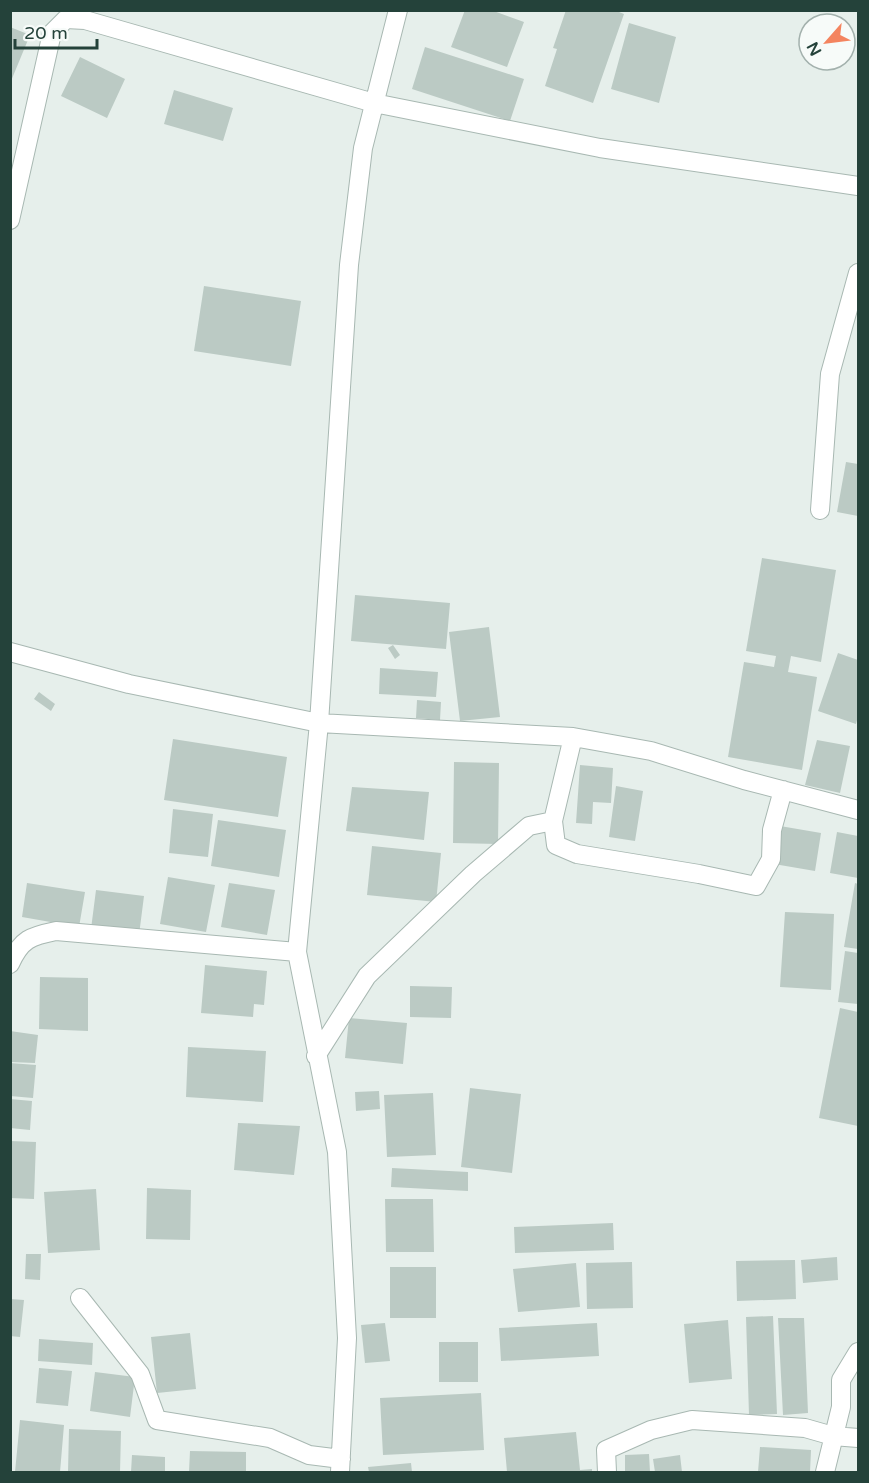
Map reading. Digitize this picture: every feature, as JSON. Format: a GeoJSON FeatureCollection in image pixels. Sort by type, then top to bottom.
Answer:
{"type":"FeatureCollection","features":[{"type":"Feature","properties":{"kind":"street"},"geometry":{"type":"LineString","coordinates":[[80,1298],[140,1374],[157,1420],[270,1438],[341,1466],[347,1338],[337,1152],[297,952],[320,723],[349,265],[363,148],[398,10]]}},
{"type":"Feature","properties":{"kind":"street"},"geometry":{"type":"LineString","coordinates":[[10,220],[52,33],[66,19],[85,20],[374,103],[600,148],[858,186]]}},
{"type":"Feature","properties":{"kind":"street"},"geometry":{"type":"LineString","coordinates":[[820,510],[830,374],[858,273]]}},
{"type":"Feature","properties":{"kind":"street"},"geometry":{"type":"LineString","coordinates":[[10,652],[129,684],[320,723],[573,737],[651,751],[858,810]]}},
{"type":"Feature","properties":{"kind":"street"},"geometry":{"type":"LineString","coordinates":[[573,737],[553,821],[556,845],[577,854],[756,886],[771,859],[772,830],[783,790]]}},
{"type":"Feature","properties":{"kind":"street"},"geometry":{"type":"LineString","coordinates":[[316,1056],[367,976],[419,929],[473,874],[529,826],[553,821]]}},
{"type":"Feature","properties":{"kind":"street"},"geometry":{"type":"LineString","coordinates":[[10,964],[30,936],[56,931],[297,952]]}},
{"type":"Feature","properties":{"kind":"street"},"geometry":{"type":"LineString","coordinates":[[825,1473],[841,1407],[841,1380],[858,1352]]}},
{"type":"Feature","properties":{"kind":"street"},"geometry":{"type":"LineString","coordinates":[[607,1473],[606,1450],[651,1430],[692,1420],[805,1428],[833,1436],[858,1438]]}},
{"type":"Feature","properties":{"kind":"building"},"geometry":{"type":"Polygon","coordinates":[[[465,10],[491,10],[524,22],[507,67],[451,47],[465,10]]]}},
{"type":"Feature","properties":{"kind":"building"},"geometry":{"type":"Polygon","coordinates":[[[566,10],[614,10],[624,14],[593,103],[545,86],[557,49],[553,48],[566,10]]]}},
{"type":"Feature","properties":{"kind":"building"},"geometry":{"type":"Polygon","coordinates":[[[629,23],[676,37],[659,103],[611,89],[629,23]]]}},
{"type":"Feature","properties":{"kind":"building"},"geometry":{"type":"Polygon","coordinates":[[[10,27],[30,35],[11,81],[10,81],[10,27]]]}},
{"type":"Feature","properties":{"kind":"building"},"geometry":{"type":"Polygon","coordinates":[[[425,47],[524,79],[510,121],[412,89],[425,47]]]}},
{"type":"Feature","properties":{"kind":"building"},"geometry":{"type":"Polygon","coordinates":[[[80,57],[125,79],[107,118],[61,96],[80,57]]]}},
{"type":"Feature","properties":{"kind":"building"},"geometry":{"type":"Polygon","coordinates":[[[174,90],[233,108],[223,141],[164,124],[174,90]]]}},
{"type":"Feature","properties":{"kind":"building"},"geometry":{"type":"Polygon","coordinates":[[[204,286],[301,301],[291,366],[194,351],[204,286]]]}},
{"type":"Feature","properties":{"kind":"building"},"geometry":{"type":"Polygon","coordinates":[[[846,462],[858,464],[858,516],[837,512],[846,462]]]}},
{"type":"Feature","properties":{"kind":"building"},"geometry":{"type":"Polygon","coordinates":[[[762,558],[836,570],[821,662],[791,656],[788,672],[817,677],[802,770],[728,757],[744,662],[774,667],[776,656],[746,651],[762,558]]]}},
{"type":"Feature","properties":{"kind":"building"},"geometry":{"type":"Polygon","coordinates":[[[355,595],[450,603],[446,649],[351,641],[355,595]]]}},
{"type":"Feature","properties":{"kind":"building"},"geometry":{"type":"Polygon","coordinates":[[[489,627],[500,717],[460,721],[449,632],[489,627]]]}},
{"type":"Feature","properties":{"kind":"building"},"geometry":{"type":"Polygon","coordinates":[[[393,645],[400,655],[395,659],[388,648],[393,645]]]}},
{"type":"Feature","properties":{"kind":"building"},"geometry":{"type":"Polygon","coordinates":[[[838,653],[858,660],[856,724],[818,711],[838,653]]]}},
{"type":"Feature","properties":{"kind":"building"},"geometry":{"type":"Polygon","coordinates":[[[380,668],[438,672],[436,697],[379,694],[380,668]]]}},
{"type":"Feature","properties":{"kind":"building"},"geometry":{"type":"Polygon","coordinates":[[[39,692],[55,704],[51,711],[34,699],[39,692]]]}},
{"type":"Feature","properties":{"kind":"building"},"geometry":{"type":"Polygon","coordinates":[[[417,700],[441,702],[440,720],[416,718],[417,700]]]}},
{"type":"Feature","properties":{"kind":"building"},"geometry":{"type":"Polygon","coordinates":[[[173,739],[287,757],[278,817],[164,800],[173,739]]]}},
{"type":"Feature","properties":{"kind":"building"},"geometry":{"type":"Polygon","coordinates":[[[817,740],[850,746],[840,793],[805,785],[817,740]]]}},
{"type":"Feature","properties":{"kind":"building"},"geometry":{"type":"Polygon","coordinates":[[[454,762],[499,763],[498,844],[453,843],[454,762]]]}},
{"type":"Feature","properties":{"kind":"building"},"geometry":{"type":"Polygon","coordinates":[[[580,765],[613,768],[611,803],[593,802],[592,824],[576,823],[580,765]]]}},
{"type":"Feature","properties":{"kind":"building"},"geometry":{"type":"Polygon","coordinates":[[[616,786],[643,791],[635,841],[609,837],[616,786]]]}},
{"type":"Feature","properties":{"kind":"building"},"geometry":{"type":"Polygon","coordinates":[[[352,787],[429,792],[424,840],[346,831],[352,787]]]}},
{"type":"Feature","properties":{"kind":"building"},"geometry":{"type":"Polygon","coordinates":[[[173,809],[213,814],[208,857],[169,853],[173,809]]]}},
{"type":"Feature","properties":{"kind":"building"},"geometry":{"type":"Polygon","coordinates":[[[218,820],[286,830],[279,877],[211,866],[218,820]]]}},
{"type":"Feature","properties":{"kind":"building"},"geometry":{"type":"Polygon","coordinates":[[[780,826],[821,833],[815,871],[774,864],[780,826]]]}},
{"type":"Feature","properties":{"kind":"building"},"geometry":{"type":"Polygon","coordinates":[[[837,832],[858,836],[858,878],[830,873],[837,832]]]}},
{"type":"Feature","properties":{"kind":"building"},"geometry":{"type":"Polygon","coordinates":[[[372,846],[441,853],[436,902],[367,895],[372,846]]]}},
{"type":"Feature","properties":{"kind":"building"},"geometry":{"type":"Polygon","coordinates":[[[168,877],[215,885],[206,932],[160,924],[168,877]]]}},
{"type":"Feature","properties":{"kind":"building"},"geometry":{"type":"Polygon","coordinates":[[[27,883],[85,892],[79,927],[22,917],[27,883]]]}},
{"type":"Feature","properties":{"kind":"building"},"geometry":{"type":"Polygon","coordinates":[[[229,883],[275,890],[267,935],[221,927],[229,883]]]}},
{"type":"Feature","properties":{"kind":"building"},"geometry":{"type":"Polygon","coordinates":[[[855,883],[858,884],[858,949],[844,947],[855,883]]]}},
{"type":"Feature","properties":{"kind":"building"},"geometry":{"type":"Polygon","coordinates":[[[96,890],[144,896],[139,935],[91,929],[96,890]]]}},
{"type":"Feature","properties":{"kind":"building"},"geometry":{"type":"Polygon","coordinates":[[[785,912],[834,914],[831,990],[780,987],[785,912]]]}},
{"type":"Feature","properties":{"kind":"building"},"geometry":{"type":"Polygon","coordinates":[[[845,951],[858,953],[858,1004],[838,1002],[845,951]]]}},
{"type":"Feature","properties":{"kind":"building"},"geometry":{"type":"Polygon","coordinates":[[[205,965],[267,971],[264,1005],[254,1004],[253,1017],[201,1013],[205,965]]]}},
{"type":"Feature","properties":{"kind":"building"},"geometry":{"type":"Polygon","coordinates":[[[40,977],[88,978],[88,1031],[39,1029],[40,977]]]}},
{"type":"Feature","properties":{"kind":"building"},"geometry":{"type":"Polygon","coordinates":[[[410,986],[452,987],[451,1018],[410,1017],[410,986]]]}},
{"type":"Feature","properties":{"kind":"building"},"geometry":{"type":"Polygon","coordinates":[[[840,1008],[858,1012],[858,1126],[819,1118],[840,1008]]]}},
{"type":"Feature","properties":{"kind":"building"},"geometry":{"type":"Polygon","coordinates":[[[349,1018],[407,1023],[403,1064],[345,1058],[349,1018]]]}},
{"type":"Feature","properties":{"kind":"building"},"geometry":{"type":"Polygon","coordinates":[[[10,1031],[38,1035],[35,1063],[10,1062],[10,1031]]]}},
{"type":"Feature","properties":{"kind":"building"},"geometry":{"type":"Polygon","coordinates":[[[188,1047],[266,1051],[263,1102],[186,1097],[188,1047]]]}},
{"type":"Feature","properties":{"kind":"building"},"geometry":{"type":"Polygon","coordinates":[[[10,1063],[36,1065],[33,1098],[10,1096],[10,1063]]]}},
{"type":"Feature","properties":{"kind":"building"},"geometry":{"type":"Polygon","coordinates":[[[470,1088],[521,1094],[512,1173],[461,1167],[470,1088]]]}},
{"type":"Feature","properties":{"kind":"building"},"geometry":{"type":"Polygon","coordinates":[[[379,1091],[380,1109],[356,1111],[355,1092],[379,1091]]]}},
{"type":"Feature","properties":{"kind":"building"},"geometry":{"type":"Polygon","coordinates":[[[433,1093],[436,1155],[387,1157],[384,1095],[433,1093]]]}},
{"type":"Feature","properties":{"kind":"building"},"geometry":{"type":"Polygon","coordinates":[[[10,1099],[32,1101],[30,1130],[10,1128],[10,1099]]]}},
{"type":"Feature","properties":{"kind":"building"},"geometry":{"type":"Polygon","coordinates":[[[238,1123],[300,1126],[294,1175],[234,1170],[238,1123]]]}},
{"type":"Feature","properties":{"kind":"building"},"geometry":{"type":"Polygon","coordinates":[[[10,1141],[36,1142],[34,1199],[10,1198],[10,1141]]]}},
{"type":"Feature","properties":{"kind":"building"},"geometry":{"type":"Polygon","coordinates":[[[392,1168],[468,1172],[468,1191],[391,1187],[392,1168]]]}},
{"type":"Feature","properties":{"kind":"building"},"geometry":{"type":"Polygon","coordinates":[[[147,1188],[191,1190],[190,1240],[146,1239],[147,1188]]]}},
{"type":"Feature","properties":{"kind":"building"},"geometry":{"type":"Polygon","coordinates":[[[96,1189],[100,1250],[48,1253],[44,1192],[96,1189]]]}},
{"type":"Feature","properties":{"kind":"building"},"geometry":{"type":"Polygon","coordinates":[[[385,1199],[433,1199],[434,1252],[386,1252],[385,1199]]]}},
{"type":"Feature","properties":{"kind":"building"},"geometry":{"type":"Polygon","coordinates":[[[613,1223],[614,1250],[515,1253],[514,1227],[613,1223]]]}},
{"type":"Feature","properties":{"kind":"building"},"geometry":{"type":"Polygon","coordinates":[[[26,1254],[41,1254],[40,1280],[25,1279],[26,1254]]]}},
{"type":"Feature","properties":{"kind":"building"},"geometry":{"type":"Polygon","coordinates":[[[837,1257],[838,1280],[803,1283],[801,1260],[837,1257]]]}},
{"type":"Feature","properties":{"kind":"building"},"geometry":{"type":"Polygon","coordinates":[[[795,1260],[796,1299],[737,1301],[736,1261],[795,1260]]]}},
{"type":"Feature","properties":{"kind":"building"},"geometry":{"type":"Polygon","coordinates":[[[632,1262],[633,1308],[587,1309],[586,1263],[632,1262]]]}},
{"type":"Feature","properties":{"kind":"building"},"geometry":{"type":"Polygon","coordinates":[[[576,1263],[580,1307],[518,1312],[513,1269],[576,1263]]]}},
{"type":"Feature","properties":{"kind":"building"},"geometry":{"type":"Polygon","coordinates":[[[390,1267],[436,1267],[436,1318],[390,1318],[390,1267]]]}},
{"type":"Feature","properties":{"kind":"building"},"geometry":{"type":"Polygon","coordinates":[[[10,1299],[24,1300],[20,1337],[10,1336],[10,1299]]]}},
{"type":"Feature","properties":{"kind":"building"},"geometry":{"type":"Polygon","coordinates":[[[773,1316],[777,1414],[749,1415],[746,1317],[773,1316]]]}},
{"type":"Feature","properties":{"kind":"building"},"geometry":{"type":"Polygon","coordinates":[[[778,1318],[804,1318],[808,1413],[783,1415],[778,1318]]]}},
{"type":"Feature","properties":{"kind":"building"},"geometry":{"type":"Polygon","coordinates":[[[728,1320],[732,1379],[689,1383],[684,1324],[728,1320]]]}},
{"type":"Feature","properties":{"kind":"building"},"geometry":{"type":"Polygon","coordinates":[[[385,1323],[390,1361],[365,1363],[361,1325],[385,1323]]]}},
{"type":"Feature","properties":{"kind":"building"},"geometry":{"type":"Polygon","coordinates":[[[597,1323],[599,1356],[501,1361],[499,1328],[597,1323]]]}},
{"type":"Feature","properties":{"kind":"building"},"geometry":{"type":"Polygon","coordinates":[[[190,1333],[196,1389],[157,1393],[151,1337],[190,1333]]]}},
{"type":"Feature","properties":{"kind":"building"},"geometry":{"type":"Polygon","coordinates":[[[39,1339],[93,1343],[92,1365],[38,1361],[39,1339]]]}},
{"type":"Feature","properties":{"kind":"building"},"geometry":{"type":"Polygon","coordinates":[[[439,1342],[478,1342],[478,1382],[439,1382],[439,1342]]]}},
{"type":"Feature","properties":{"kind":"building"},"geometry":{"type":"Polygon","coordinates":[[[39,1368],[72,1371],[68,1406],[36,1403],[39,1368]]]}},
{"type":"Feature","properties":{"kind":"building"},"geometry":{"type":"Polygon","coordinates":[[[95,1372],[135,1377],[130,1417],[90,1411],[95,1372]]]}},
{"type":"Feature","properties":{"kind":"building"},"geometry":{"type":"Polygon","coordinates":[[[481,1393],[484,1450],[383,1455],[380,1398],[481,1393]]]}},
{"type":"Feature","properties":{"kind":"building"},"geometry":{"type":"Polygon","coordinates":[[[20,1420],[64,1425],[60,1472],[15,1472],[20,1420]]]}},
{"type":"Feature","properties":{"kind":"building"},"geometry":{"type":"Polygon","coordinates":[[[69,1429],[121,1431],[120,1472],[68,1472],[69,1429]]]}},
{"type":"Feature","properties":{"kind":"building"},"geometry":{"type":"Polygon","coordinates":[[[576,1432],[580,1470],[592,1469],[592,1472],[507,1472],[504,1438],[576,1432]]]}},
{"type":"Feature","properties":{"kind":"building"},"geometry":{"type":"Polygon","coordinates":[[[760,1447],[811,1450],[810,1472],[758,1472],[760,1447]]]}},
{"type":"Feature","properties":{"kind":"building"},"geometry":{"type":"Polygon","coordinates":[[[190,1451],[246,1452],[246,1472],[189,1472],[190,1451]]]}},
{"type":"Feature","properties":{"kind":"building"},"geometry":{"type":"Polygon","coordinates":[[[649,1454],[650,1472],[625,1472],[625,1455],[649,1454]]]}},
{"type":"Feature","properties":{"kind":"building"},"geometry":{"type":"Polygon","coordinates":[[[132,1455],[165,1457],[165,1472],[131,1472],[132,1455]]]}},
{"type":"Feature","properties":{"kind":"building"},"geometry":{"type":"Polygon","coordinates":[[[680,1455],[682,1472],[655,1472],[653,1459],[680,1455]]]}},
{"type":"Feature","properties":{"kind":"building"},"geometry":{"type":"Polygon","coordinates":[[[411,1463],[412,1472],[369,1472],[368,1467],[411,1463]]]}}]}
